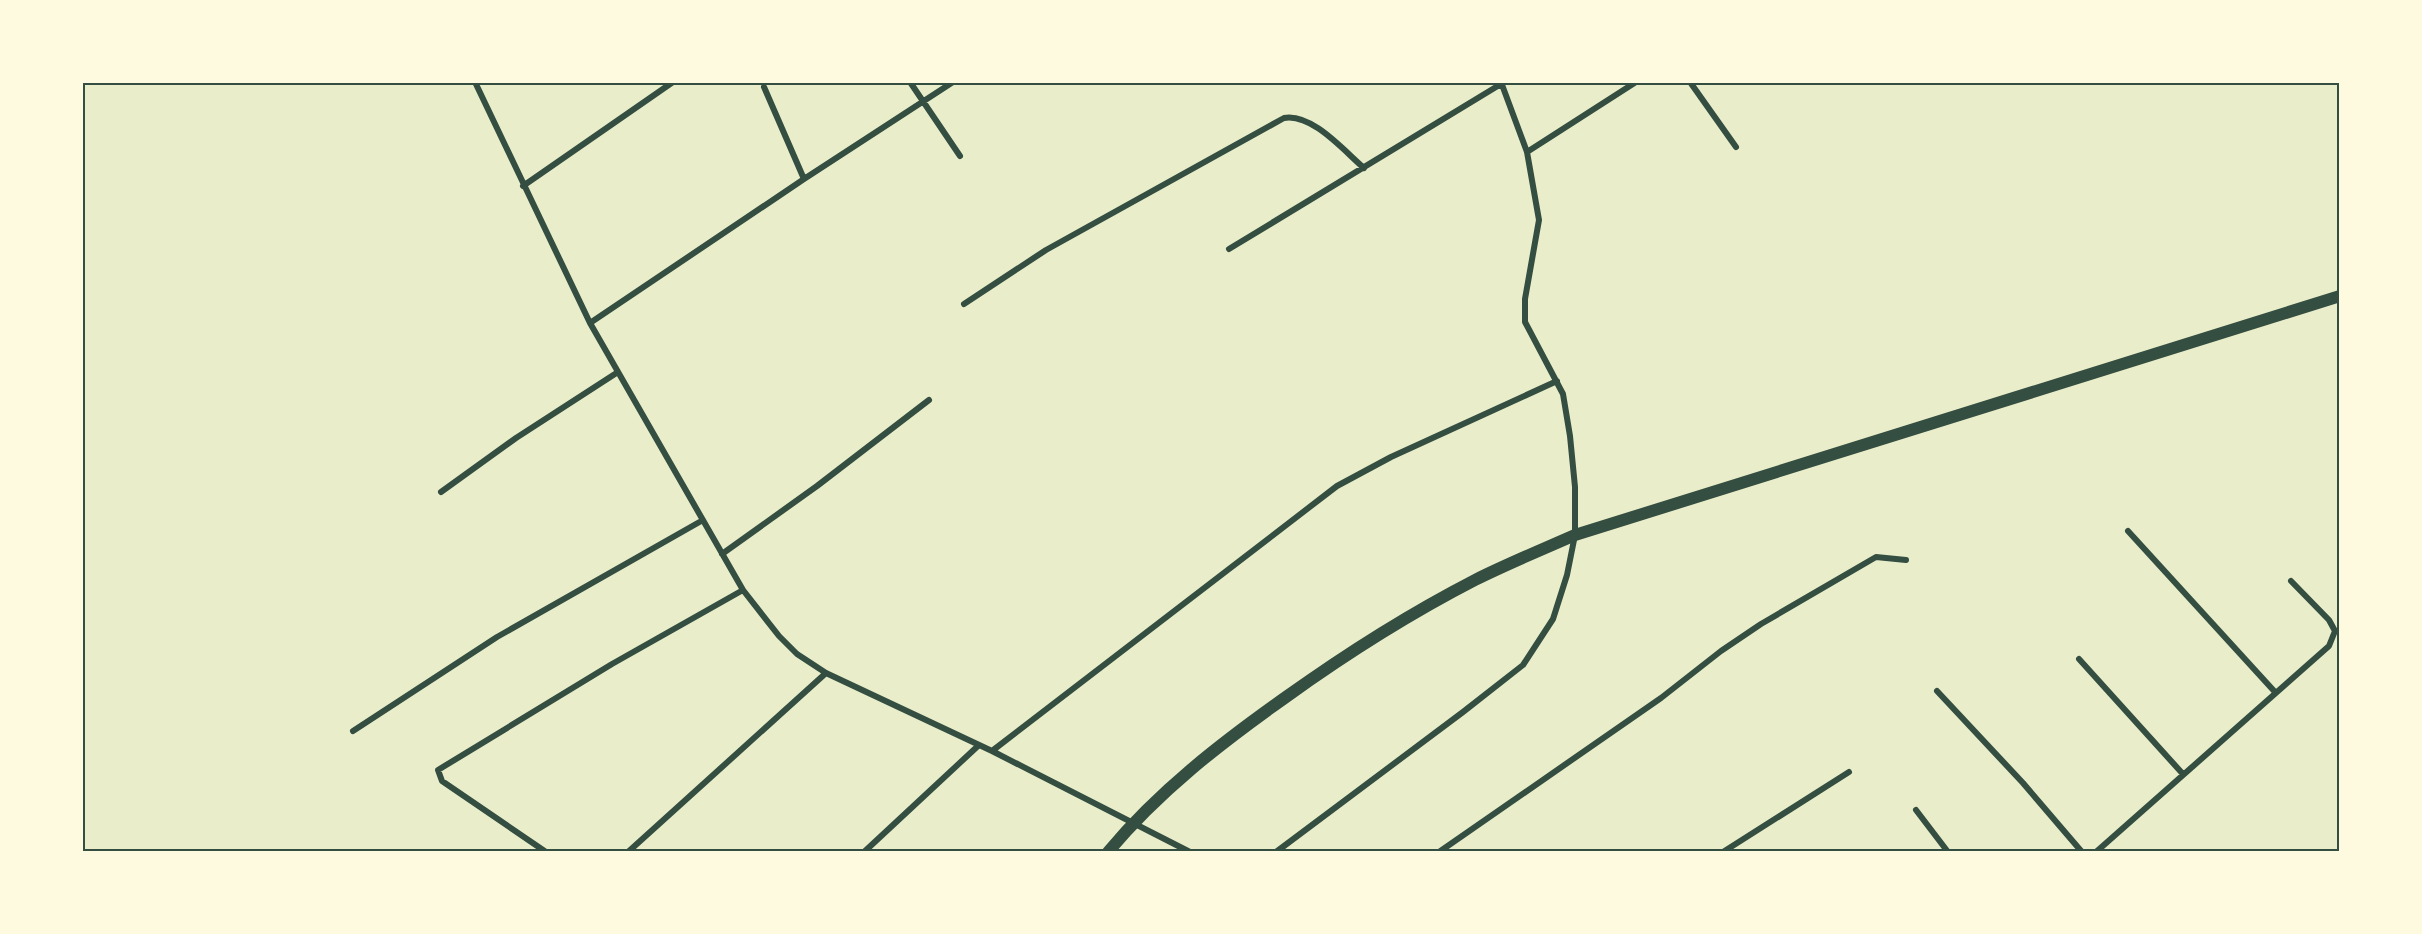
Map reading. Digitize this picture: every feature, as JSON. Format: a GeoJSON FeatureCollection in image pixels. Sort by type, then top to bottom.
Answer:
{"type":"FeatureCollection","features":[{"type":"Feature","properties":{"kind":"main road"},"geometry":{"type":"LineString","coordinates":[[1108,852],[1133,822],[1182,777],[1237,732],[1345,655],[1476,580],[1575,535],[2340,296]]}},
{"type":"Feature","properties":{"kind":"street"},"geometry":{"type":"LineString","coordinates":[[475,82],[590,323],[743,590],[797,654],[826,673],[979,745],[1190,852]]}},
{"type":"Feature","properties":{"kind":"street"},"geometry":{"type":"LineString","coordinates":[[523,186],[673,82]]}},
{"type":"Feature","properties":{"kind":"street"},"geometry":{"type":"LineString","coordinates":[[910,82],[960,156]]}},
{"type":"Feature","properties":{"kind":"street"},"geometry":{"type":"LineString","coordinates":[[590,323],[953,82]]}},
{"type":"Feature","properties":{"kind":"street"},"geometry":{"type":"LineString","coordinates":[[1527,152],[1636,82]]}},
{"type":"Feature","properties":{"kind":"street"},"geometry":{"type":"LineString","coordinates":[[1690,82],[1736,147]]}},
{"type":"Feature","properties":{"kind":"street"},"geometry":{"type":"LineString","coordinates":[[1229,249],[1501,83],[1527,152],[1539,220],[1525,299],[1525,321],[1563,394],[1575,488],[1575,535],[1567,575],[1553,619],[1523,665],[1276,852]]}},
{"type":"Feature","properties":{"kind":"street"},"geometry":{"type":"LineString","coordinates":[[764,87],[804,179]]}},
{"type":"Feature","properties":{"kind":"street"},"geometry":{"type":"LineString","coordinates":[[964,304],[1056,244],[1284,118],[1294,116],[1309,121],[1364,168]]}},
{"type":"Feature","properties":{"kind":"street"},"geometry":{"type":"LineString","coordinates":[[441,492],[516,438],[618,372]]}},
{"type":"Feature","properties":{"kind":"street"},"geometry":{"type":"LineString","coordinates":[[992,752],[1337,486],[1391,457],[1557,381]]}},
{"type":"Feature","properties":{"kind":"street"},"geometry":{"type":"LineString","coordinates":[[722,554],[817,486],[929,400]]}},
{"type":"Feature","properties":{"kind":"street"},"geometry":{"type":"LineString","coordinates":[[353,731],[497,638],[703,520]]}},
{"type":"Feature","properties":{"kind":"street"},"geometry":{"type":"LineString","coordinates":[[2128,531],[2275,692]]}},
{"type":"Feature","properties":{"kind":"street"},"geometry":{"type":"LineString","coordinates":[[1440,852],[1661,698],[1721,651],[1761,624],[1876,557],[1906,560]]}},
{"type":"Feature","properties":{"kind":"street"},"geometry":{"type":"LineString","coordinates":[[2096,852],[2182,773],[2329,646],[2335,631],[2329,620],[2291,581]]}},
{"type":"Feature","properties":{"kind":"street"},"geometry":{"type":"LineString","coordinates":[[546,852],[442,781],[438,770],[612,664],[743,590]]}},
{"type":"Feature","properties":{"kind":"street"},"geometry":{"type":"LineString","coordinates":[[2079,659],[2182,773]]}},
{"type":"Feature","properties":{"kind":"street"},"geometry":{"type":"LineString","coordinates":[[628,852],[826,673]]}},
{"type":"Feature","properties":{"kind":"street"},"geometry":{"type":"LineString","coordinates":[[1936,691],[2023,783],[2082,852]]}},
{"type":"Feature","properties":{"kind":"street"},"geometry":{"type":"LineString","coordinates":[[864,852],[979,745]]}},
{"type":"Feature","properties":{"kind":"street"},"geometry":{"type":"LineString","coordinates":[[1723,852],[1849,772]]}},
{"type":"Feature","properties":{"kind":"street"},"geometry":{"type":"LineString","coordinates":[[1916,810],[1948,852]]}}]}
